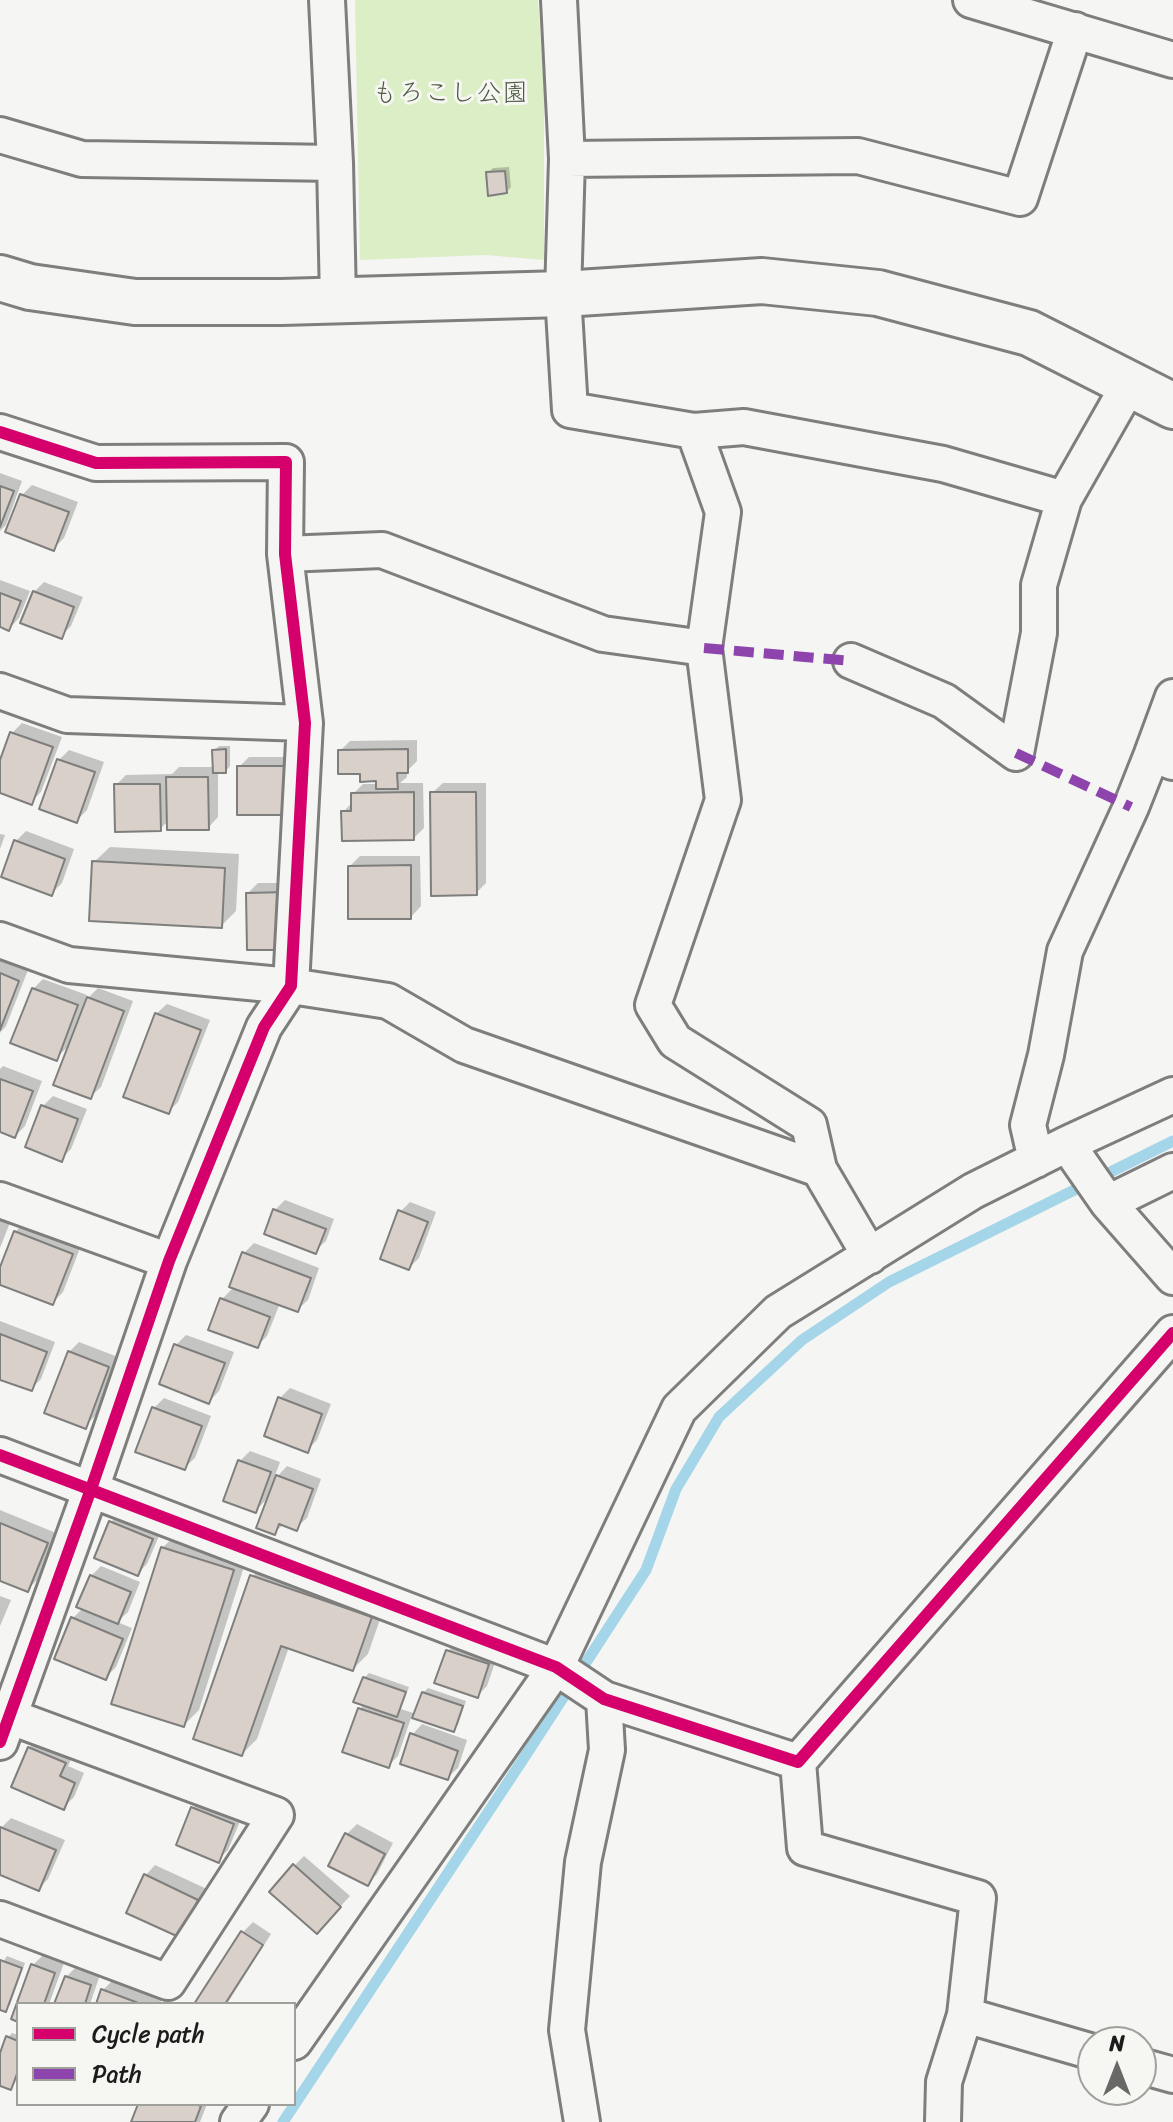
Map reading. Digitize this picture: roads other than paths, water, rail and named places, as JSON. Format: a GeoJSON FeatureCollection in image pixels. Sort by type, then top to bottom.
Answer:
{"type":"FeatureCollection","features":[{"type":"Feature","properties":{"kind":"street"},"geometry":{"type":"LineString","coordinates":[[327,0],[338,299]]}},
{"type":"Feature","properties":{"kind":"street"},"geometry":{"type":"LineString","coordinates":[[559,0],[567,159],[563,294],[570,410],[694,431],[744,427],[943,464],[1064,499]]}},
{"type":"Feature","properties":{"kind":"street"},"geometry":{"type":"LineString","coordinates":[[971,0],[1173,60]]}},
{"type":"Feature","properties":{"kind":"street"},"geometry":{"type":"LineString","coordinates":[[567,159],[858,156],[1020,198],[1075,30]]}},
{"type":"Feature","properties":{"kind":"street"},"geometry":{"type":"LineString","coordinates":[[0,135],[82,159],[335,163]]}},
{"type":"Feature","properties":{"kind":"street"},"geometry":{"type":"LineString","coordinates":[[0,278],[30,287],[135,302],[281,302],[563,294],[762,281],[878,293],[1029,333],[1173,406]]}},
{"type":"Feature","properties":{"kind":"street"},"geometry":{"type":"LineString","coordinates":[[851,661],[944,701],[1016,753],[1039,633],[1039,585],[1064,499],[1130,383]]}},
{"type":"Feature","properties":{"kind":"street"},"geometry":{"type":"LineString","coordinates":[[694,431],[723,512],[704,648],[723,800],[653,1005],[675,1041],[809,1125],[819,1169],[870,1256]]}},
{"type":"Feature","properties":{"kind":"street"},"geometry":{"type":"LineString","coordinates":[[0,432],[96,463],[286,462],[285,554],[305,723],[291,986],[264,1027],[169,1261],[91,1489],[3,1724],[276,1815],[168,1982],[0,1919]]}},
{"type":"Feature","properties":{"kind":"street"},"geometry":{"type":"LineString","coordinates":[[285,554],[382,550],[603,634],[704,648]]}},
{"type":"Feature","properties":{"kind":"street"},"geometry":{"type":"LineString","coordinates":[[0,691],[67,715],[305,723]]}},
{"type":"Feature","properties":{"kind":"street"},"geometry":{"type":"LineString","coordinates":[[1036,1160],[1028,1125],[1046,1055],[1065,951],[1131,807],[1163,758],[1173,697]]}},
{"type":"Feature","properties":{"kind":"street"},"geometry":{"type":"LineString","coordinates":[[0,940],[69,965],[291,986],[388,1001],[464,1045],[819,1169]]}},
{"type":"Feature","properties":{"kind":"street"},"geometry":{"type":"LineString","coordinates":[[296,2039],[556,1667],[679,1409],[778,1312],[973,1191],[1173,1095]]}},
{"type":"Feature","properties":{"kind":"street"},"geometry":{"type":"LineString","coordinates":[[1067,1144],[1108,1203],[1173,1277]]}},
{"type":"Feature","properties":{"kind":"street"},"geometry":{"type":"LineString","coordinates":[[1108,1203],[1173,1171]]}},
{"type":"Feature","properties":{"kind":"street"},"geometry":{"type":"LineString","coordinates":[[0,1200],[169,1261]]}},
{"type":"Feature","properties":{"kind":"street"},"geometry":{"type":"LineString","coordinates":[[943,2122],[944,2082],[965,2015],[978,1898],[805,1848],[798,1762],[1173,1333]]}},
{"type":"Feature","properties":{"kind":"street"},"geometry":{"type":"LineString","coordinates":[[0,1455],[556,1667],[604,1699],[798,1762]]}},
{"type":"Feature","properties":{"kind":"street"},"geometry":{"type":"LineString","coordinates":[[582,2122],[567,2030],[583,1862],[607,1750],[604,1699]]}},
{"type":"Feature","properties":{"kind":"street"},"geometry":{"type":"LineString","coordinates":[[965,2015],[1077,2047]]}},
{"type":"Feature","properties":{"kind":"waterway"},"geometry":{"type":"LineString","coordinates":[[296,2102],[646,1570],[676,1489],[719,1417],[802,1340],[889,1282],[1173,1141]]}},
{"type":"Feature","properties":{"kind":"waterway"},"geometry":{"type":"LineString","coordinates":[[283,2122],[294,2106]]}},
{"type":"Feature","properties":{"kind":"park label","name":"もろこし公園"},"geometry":{"type":"Point","coordinates":[450,94]}}]}
